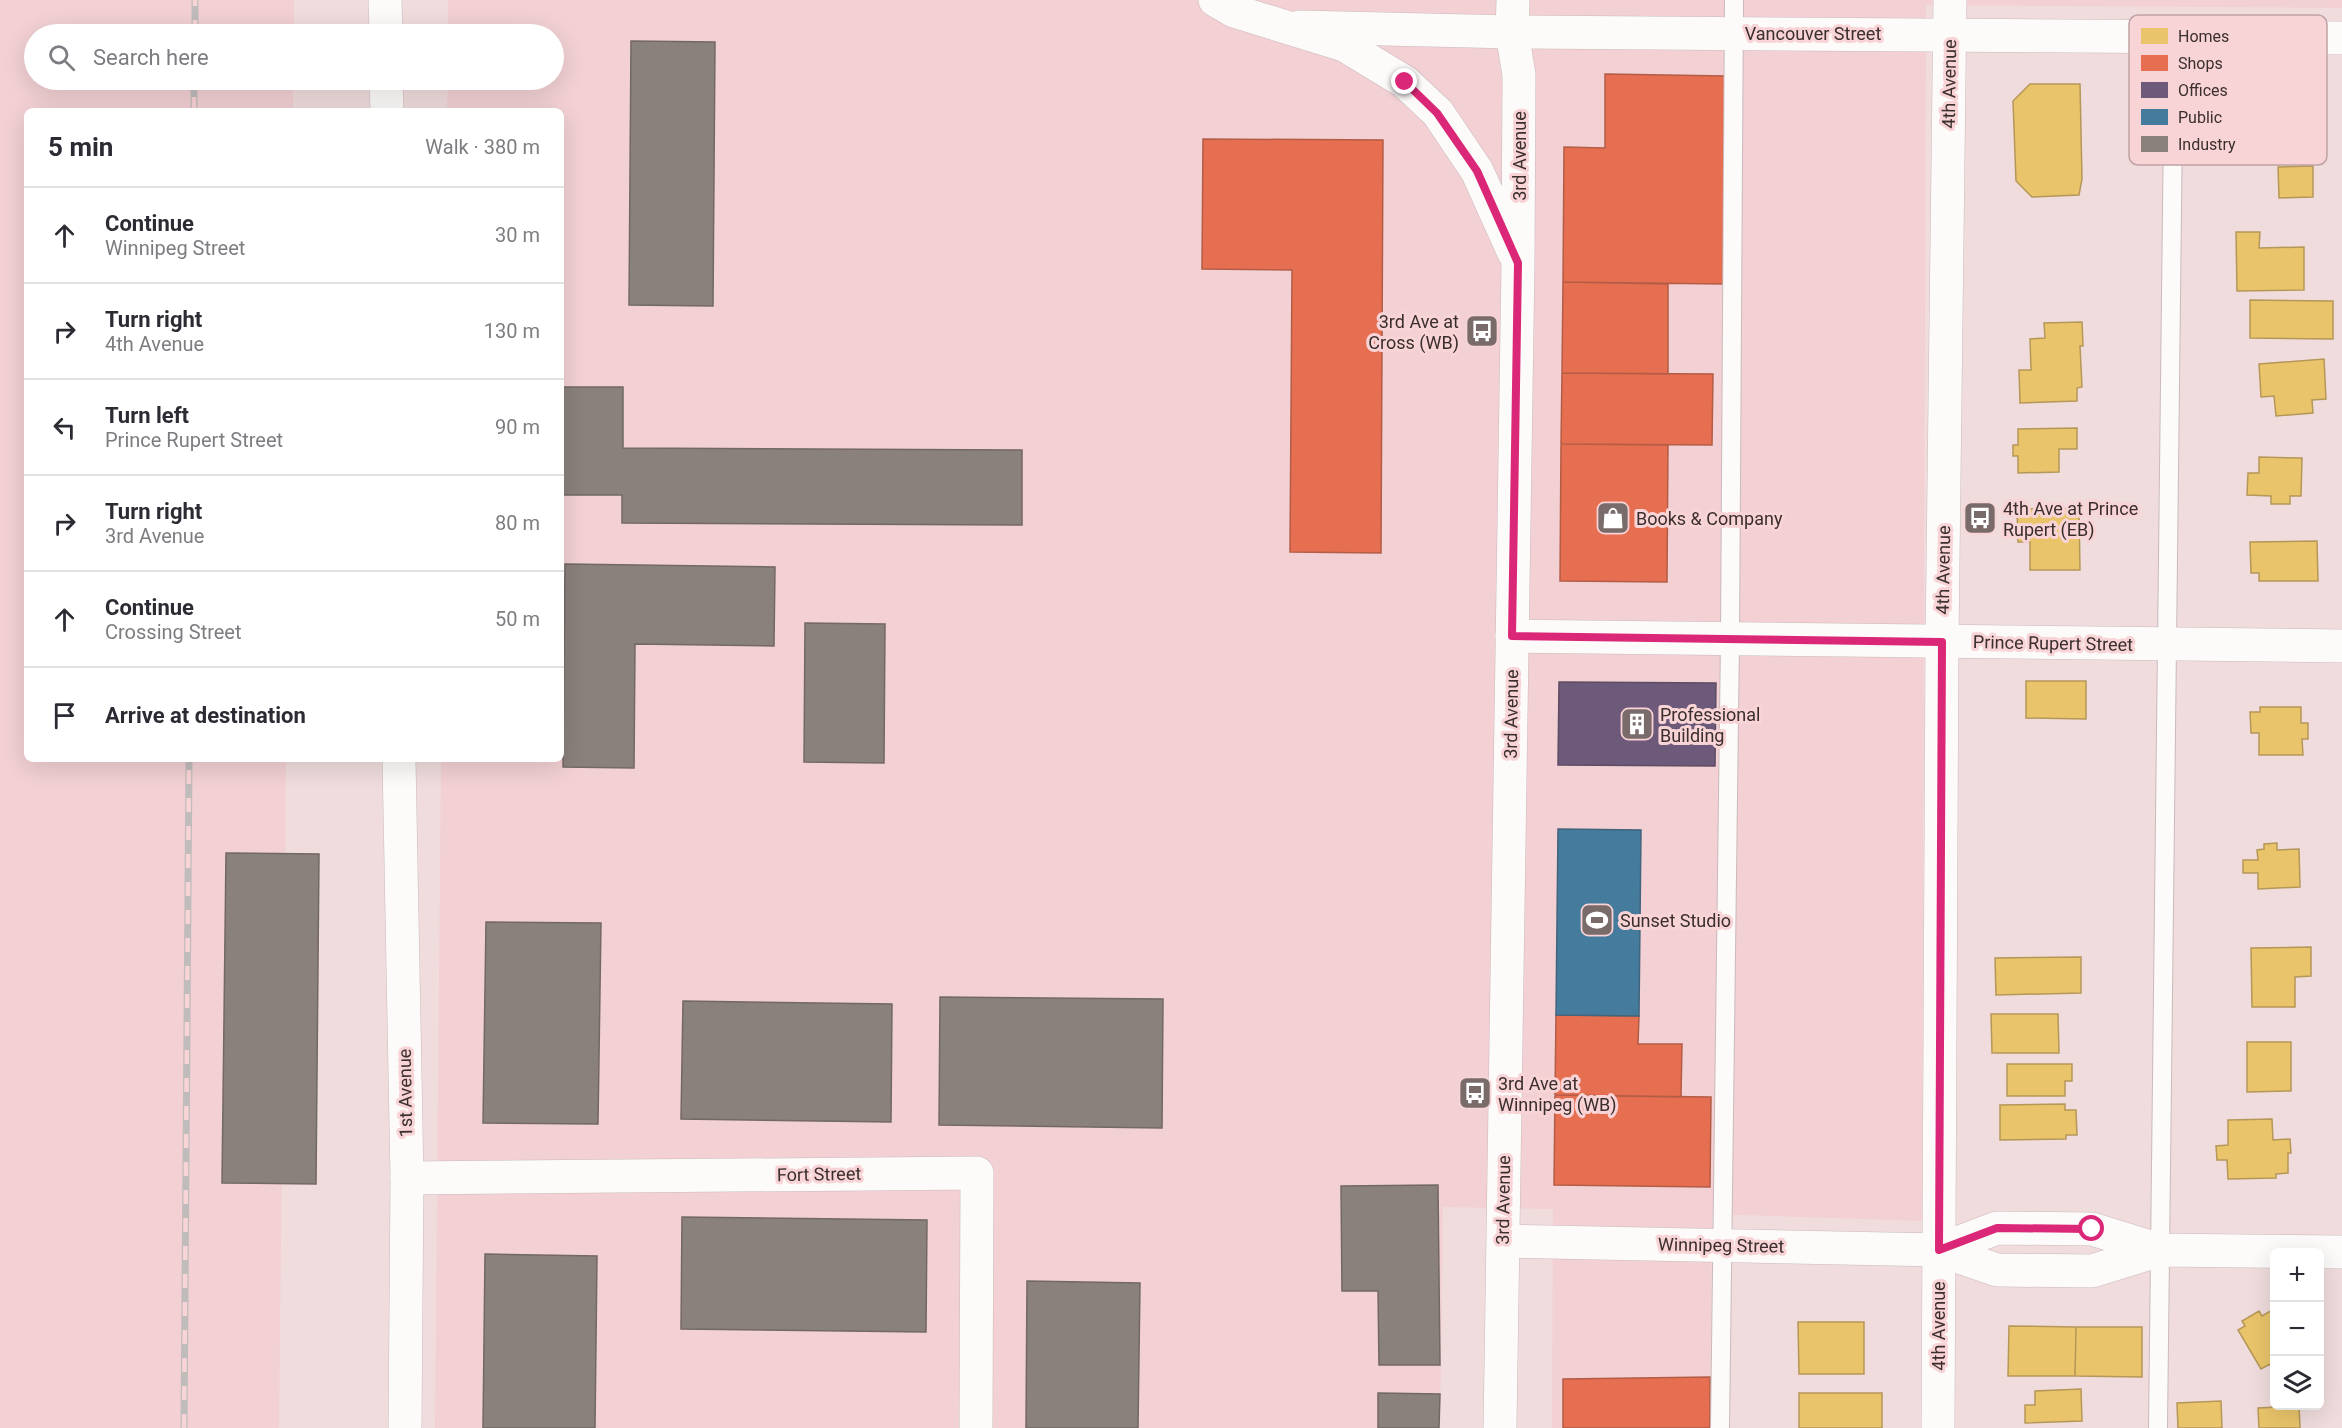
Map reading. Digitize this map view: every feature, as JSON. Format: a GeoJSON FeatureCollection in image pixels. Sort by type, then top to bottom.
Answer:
{"type":"FeatureCollection","features":[{"type":"Feature","properties":{"kind":"street"},"geometry":{"type":"LineString","coordinates":[[385,0],[386,24]]}},
{"type":"Feature","properties":{"kind":"street"},"geometry":{"type":"LineString","coordinates":[[1215,0],[1234,11],[1344,45],[1405,82],[1437,113],[1477,171],[1518,263]]}},
{"type":"Feature","properties":{"kind":"street","name":"4th Avenue"},"geometry":{"type":"LineString","coordinates":[[1938,1428],[1942,642],[1950,0]]}},
{"type":"Feature","properties":{"kind":"street","name":"Vancouver Street"},"geometry":{"type":"LineString","coordinates":[[1285,26],[1513,16],[1734,33],[2129,35]]}},
{"type":"Feature","properties":{"kind":"street","name":"3rd Avenue"},"geometry":{"type":"LineString","coordinates":[[1500,1428],[1518,263],[1519,75],[1513,16]]}},
{"type":"Feature","properties":{"kind":"street","name":"Vancouver Street"},"geometry":{"type":"LineString","coordinates":[[2327,38],[2342,38]]}},
{"type":"Feature","properties":{"kind":"street"},"geometry":{"type":"LineString","coordinates":[[386,90],[387,108]]}},
{"type":"Feature","properties":{"kind":"street","name":"Prince Rupert Street"},"geometry":{"type":"LineString","coordinates":[[1512,636],[2342,646]]}},
{"type":"Feature","properties":{"kind":"street","name":"1st Avenue"},"geometry":{"type":"LineString","coordinates":[[399,762],[407,1178],[405,1428]]}},
{"type":"Feature","properties":{"kind":"street","name":"Fort Street"},"geometry":{"type":"LineString","coordinates":[[407,1178],[977,1173],[976,1428]]}},
{"type":"Feature","properties":{"kind":"street","name":"Winnipeg Street"},"geometry":{"type":"LineString","coordinates":[[1503,1241],[1939,1250],[1997,1228],[2092,1229],[2160,1250],[2342,1252]]}},
{"type":"Feature","properties":{"kind":"lane"},"geometry":{"type":"LineString","coordinates":[[1720,1428],[1730,639],[1734,0]]}},
{"type":"Feature","properties":{"kind":"lane"},"geometry":{"type":"LineString","coordinates":[[2158,1428],[2173,165]]}},
{"type":"Feature","properties":{"kind":"shaded area"},"geometry":{"type":"Polygon","coordinates":[[[0,0],[294,0],[294,24],[24,24],[24,90],[293,90],[293,108],[24,108],[24,762],[286,762],[279,1428],[0,1428],[0,0]]]}},
{"type":"Feature","properties":{"kind":"shaded area"},"geometry":{"type":"Polygon","coordinates":[[[448,0],[2342,0],[2342,8],[1926,5],[1922,1221],[1712,1214],[1710,1428],[1552,1428],[1553,1209],[1443,1207],[1440,1428],[435,1428],[441,762],[564,762],[564,108],[447,108],[448,90],[564,90],[564,24],[448,24],[448,0]]]}},
{"type":"Feature","properties":{"kind":"building: Homes"},"geometry":{"type":"Polygon","coordinates":[[[2030,84],[2080,84],[2082,179],[2079,195],[2032,197],[2016,181],[2013,101],[2030,84]]]}},
{"type":"Feature","properties":{"kind":"building: Homes"},"geometry":{"type":"Polygon","coordinates":[[[2313,166],[2313,197],[2279,198],[2278,167],[2313,166]]]}},
{"type":"Feature","properties":{"kind":"building: Homes"},"geometry":{"type":"Polygon","coordinates":[[[2236,232],[2260,232],[2259,248],[2304,247],[2304,290],[2237,291],[2236,232]]]}},
{"type":"Feature","properties":{"kind":"building: Homes"},"geometry":{"type":"Polygon","coordinates":[[[2250,300],[2333,301],[2333,339],[2250,338],[2250,300]]]}},
{"type":"Feature","properties":{"kind":"building: Homes"},"geometry":{"type":"Polygon","coordinates":[[[2082,322],[2083,346],[2080,346],[2082,387],[2077,388],[2077,401],[2020,403],[2019,370],[2031,370],[2030,339],[2045,338],[2044,323],[2082,322]]]}},
{"type":"Feature","properties":{"kind":"building: Homes"},"geometry":{"type":"Polygon","coordinates":[[[2324,359],[2326,399],[2312,400],[2313,413],[2276,416],[2274,396],[2261,397],[2259,364],[2324,359]]]}},
{"type":"Feature","properties":{"kind":"building: Homes"},"geometry":{"type":"Polygon","coordinates":[[[2077,428],[2077,449],[2059,449],[2059,472],[2018,473],[2018,456],[2013,456],[2013,445],[2018,445],[2018,429],[2077,428]]]}},
{"type":"Feature","properties":{"kind":"building: Homes"},"geometry":{"type":"Polygon","coordinates":[[[2259,457],[2302,458],[2301,496],[2290,496],[2290,504],[2271,504],[2271,496],[2247,495],[2248,473],[2259,473],[2259,457]]]}},
{"type":"Feature","properties":{"kind":"building: Homes"},"geometry":{"type":"Polygon","coordinates":[[[2079,508],[2080,570],[2030,570],[2030,542],[2018,542],[2017,509],[2079,508]]]}},
{"type":"Feature","properties":{"kind":"building: Homes"},"geometry":{"type":"Polygon","coordinates":[[[2317,541],[2318,581],[2259,581],[2259,573],[2251,573],[2250,542],[2317,541]]]}},
{"type":"Feature","properties":{"kind":"building: Homes"},"geometry":{"type":"Polygon","coordinates":[[[2026,681],[2086,681],[2086,719],[2026,718],[2026,681]]]}},
{"type":"Feature","properties":{"kind":"building: Homes"},"geometry":{"type":"Polygon","coordinates":[[[2260,707],[2301,707],[2301,723],[2308,723],[2308,739],[2302,739],[2303,755],[2259,755],[2259,733],[2251,733],[2250,712],[2260,712],[2260,707]]]}},
{"type":"Feature","properties":{"kind":"building: Homes"},"geometry":{"type":"Polygon","coordinates":[[[2277,843],[2277,850],[2299,849],[2300,887],[2258,889],[2258,873],[2243,873],[2243,860],[2258,860],[2257,850],[2264,849],[2264,844],[2277,843]]]}},
{"type":"Feature","properties":{"kind":"building: Homes"},"geometry":{"type":"Polygon","coordinates":[[[2311,947],[2311,976],[2295,977],[2295,1007],[2252,1007],[2251,948],[2311,947]]]}},
{"type":"Feature","properties":{"kind":"building: Homes"},"geometry":{"type":"Polygon","coordinates":[[[2081,957],[2081,993],[1996,995],[1995,958],[2081,957]]]}},
{"type":"Feature","properties":{"kind":"building: Homes"},"geometry":{"type":"Polygon","coordinates":[[[1991,1014],[2058,1014],[2059,1053],[1992,1053],[1991,1014]]]}},
{"type":"Feature","properties":{"kind":"building: Homes"},"geometry":{"type":"Polygon","coordinates":[[[2247,1042],[2291,1042],[2291,1091],[2247,1092],[2247,1042]]]}},
{"type":"Feature","properties":{"kind":"building: Homes"},"geometry":{"type":"Polygon","coordinates":[[[2007,1064],[2072,1064],[2072,1081],[2065,1081],[2065,1096],[2007,1096],[2007,1064]]]}},
{"type":"Feature","properties":{"kind":"building: Homes"},"geometry":{"type":"Polygon","coordinates":[[[2065,1104],[2065,1110],[2076,1110],[2077,1135],[2066,1135],[2066,1139],[2000,1140],[2000,1105],[2065,1104]]]}},
{"type":"Feature","properties":{"kind":"building: Homes"},"geometry":{"type":"Polygon","coordinates":[[[2272,1119],[2273,1140],[2290,1139],[2291,1153],[2288,1153],[2288,1173],[2276,1174],[2276,1178],[2228,1179],[2227,1160],[2217,1160],[2216,1146],[2228,1145],[2228,1120],[2272,1119]]]}},
{"type":"Feature","properties":{"kind":"building: Homes"},"geometry":{"type":"Polygon","coordinates":[[[2259,1311],[2262,1316],[2270,1311],[2270,1364],[2261,1369],[2238,1330],[2245,1326],[2242,1321],[2259,1311]]]}},
{"type":"Feature","properties":{"kind":"building: Homes"},"geometry":{"type":"Polygon","coordinates":[[[1798,1322],[1864,1322],[1864,1374],[1799,1374],[1798,1322]]]}},
{"type":"Feature","properties":{"kind":"building: Homes"},"geometry":{"type":"Polygon","coordinates":[[[2009,1326],[2076,1327],[2075,1376],[2008,1376],[2009,1326]]]}},
{"type":"Feature","properties":{"kind":"building: Homes"},"geometry":{"type":"Polygon","coordinates":[[[2076,1327],[2142,1327],[2142,1377],[2075,1376],[2076,1327]]]}},
{"type":"Feature","properties":{"kind":"building: Homes"},"geometry":{"type":"Polygon","coordinates":[[[2081,1389],[2082,1421],[2025,1423],[2025,1405],[2035,1405],[2035,1391],[2081,1389]]]}},
{"type":"Feature","properties":{"kind":"building: Homes"},"geometry":{"type":"Polygon","coordinates":[[[1799,1393],[1882,1393],[1882,1428],[1799,1428],[1799,1393]]]}},
{"type":"Feature","properties":{"kind":"building: Homes"},"geometry":{"type":"Polygon","coordinates":[[[2221,1401],[2222,1428],[2178,1428],[2177,1403],[2221,1401]]]}},
{"type":"Feature","properties":{"kind":"building: Homes"},"geometry":{"type":"Polygon","coordinates":[[[2258,1408],[2299,1410],[2300,1428],[2259,1428],[2258,1408]]]}},
{"type":"Feature","properties":{"kind":"building: Shops"},"geometry":{"type":"Polygon","coordinates":[[[1605,74],[1725,76],[1723,284],[1563,282],[1564,147],[1605,148],[1605,74]]]}},
{"type":"Feature","properties":{"kind":"building: Shops"},"geometry":{"type":"Polygon","coordinates":[[[1203,139],[1383,140],[1381,553],[1290,552],[1292,270],[1202,269],[1203,139]]]}},
{"type":"Feature","properties":{"kind":"building: Shops"},"geometry":{"type":"Polygon","coordinates":[[[1563,282],[1668,284],[1668,374],[1562,373],[1563,282]]]}},
{"type":"Feature","properties":{"kind":"building: Shops"},"geometry":{"type":"Polygon","coordinates":[[[1562,373],[1713,374],[1712,445],[1561,444],[1562,373]]]}},
{"type":"Feature","properties":{"kind":"building: Shops"},"geometry":{"type":"Polygon","coordinates":[[[1561,444],[1668,445],[1667,582],[1560,581],[1561,444]]]}},
{"type":"Feature","properties":{"kind":"building: Shops"},"geometry":{"type":"Polygon","coordinates":[[[1556,1015],[1639,1016],[1638,1044],[1682,1044],[1681,1097],[1555,1095],[1556,1015]]]}},
{"type":"Feature","properties":{"kind":"building: Shops"},"geometry":{"type":"Polygon","coordinates":[[[1555,1095],[1711,1097],[1710,1187],[1554,1185],[1555,1095]]]}},
{"type":"Feature","properties":{"kind":"building: Shops"},"geometry":{"type":"Polygon","coordinates":[[[1710,1377],[1710,1428],[1563,1428],[1563,1379],[1710,1377]]]}},
{"type":"Feature","properties":{"kind":"building: Offices","name":"Professional Building"},"geometry":{"type":"Polygon","coordinates":[[[1559,682],[1716,683],[1715,766],[1558,765],[1559,682]]]}},
{"type":"Feature","properties":{"kind":"building: Public"},"geometry":{"type":"Polygon","coordinates":[[[1558,829],[1641,830],[1639,1016],[1556,1015],[1558,829]]]}},
{"type":"Feature","properties":{"kind":"building: Industry"},"geometry":{"type":"Polygon","coordinates":[[[631,41],[715,42],[713,306],[629,305],[631,41]]]}},
{"type":"Feature","properties":{"kind":"building: Industry"},"geometry":{"type":"Polygon","coordinates":[[[564,387],[623,387],[623,448],[1022,450],[1022,525],[622,523],[622,495],[564,495],[564,387]]]}},
{"type":"Feature","properties":{"kind":"building: Industry"},"geometry":{"type":"Polygon","coordinates":[[[565,564],[775,567],[774,646],[635,644],[634,768],[563,767],[565,564]]]}},
{"type":"Feature","properties":{"kind":"building: Industry"},"geometry":{"type":"Polygon","coordinates":[[[805,623],[885,624],[884,763],[804,762],[805,623]]]}},
{"type":"Feature","properties":{"kind":"building: Industry"},"geometry":{"type":"Polygon","coordinates":[[[226,853],[319,854],[316,1184],[222,1183],[226,853]]]}},
{"type":"Feature","properties":{"kind":"building: Industry"},"geometry":{"type":"Polygon","coordinates":[[[486,922],[601,923],[598,1124],[483,1123],[486,922]]]}},
{"type":"Feature","properties":{"kind":"building: Industry"},"geometry":{"type":"Polygon","coordinates":[[[940,997],[1163,999],[1162,1128],[939,1125],[940,997]]]}},
{"type":"Feature","properties":{"kind":"building: Industry"},"geometry":{"type":"Polygon","coordinates":[[[683,1001],[892,1004],[891,1122],[681,1119],[683,1001]]]}},
{"type":"Feature","properties":{"kind":"building: Industry"},"geometry":{"type":"Polygon","coordinates":[[[1438,1185],[1440,1365],[1379,1365],[1378,1291],[1342,1291],[1341,1186],[1438,1185]]]}},
{"type":"Feature","properties":{"kind":"building: Industry"},"geometry":{"type":"Polygon","coordinates":[[[682,1217],[927,1220],[926,1332],[681,1329],[682,1217]]]}},
{"type":"Feature","properties":{"kind":"building: Industry"},"geometry":{"type":"Polygon","coordinates":[[[485,1254],[597,1256],[595,1428],[483,1428],[485,1254]]]}},
{"type":"Feature","properties":{"kind":"building: Industry"},"geometry":{"type":"Polygon","coordinates":[[[1027,1281],[1140,1283],[1138,1428],[1026,1428],[1027,1281]]]}},
{"type":"Feature","properties":{"kind":"building: Industry"},"geometry":{"type":"Polygon","coordinates":[[[1378,1393],[1440,1394],[1439,1428],[1378,1428],[1378,1393]]]}},
{"type":"Feature","properties":{"kind":"railway"},"geometry":{"type":"LineString","coordinates":[[195,0],[195,24]]}},
{"type":"Feature","properties":{"kind":"railway"},"geometry":{"type":"LineString","coordinates":[[194,90],[194,108]]}},
{"type":"Feature","properties":{"kind":"railway"},"geometry":{"type":"LineString","coordinates":[[184,1428],[189,762]]}},
{"type":"Feature","properties":{"kind":"place","name":"3rd Ave at Cross (WB)"},"geometry":{"type":"Point","coordinates":[1482,331]}},
{"type":"Feature","properties":{"kind":"place","name":"Books & Company"},"geometry":{"type":"Point","coordinates":[1613,518]}},
{"type":"Feature","properties":{"kind":"place","name":"4th Ave at Prince Rupert (EB)"},"geometry":{"type":"Point","coordinates":[1980,518]}},
{"type":"Feature","properties":{"kind":"place","name":"Professional Building"},"geometry":{"type":"Point","coordinates":[1637,724]}},
{"type":"Feature","properties":{"kind":"place","name":"Sunset Studio"},"geometry":{"type":"Point","coordinates":[1597,920]}},
{"type":"Feature","properties":{"kind":"place","name":"3rd Ave at Winnipeg (WB)"},"geometry":{"type":"Point","coordinates":[1475,1093]}},
{"type":"Feature","properties":{"kind":"route"},"geometry":{"type":"LineString","coordinates":[[1405,82],[1437,113],[1477,171],[1518,263],[1512,636],[1942,642],[1939,1250],[1997,1228],[2092,1229]]}}]}
